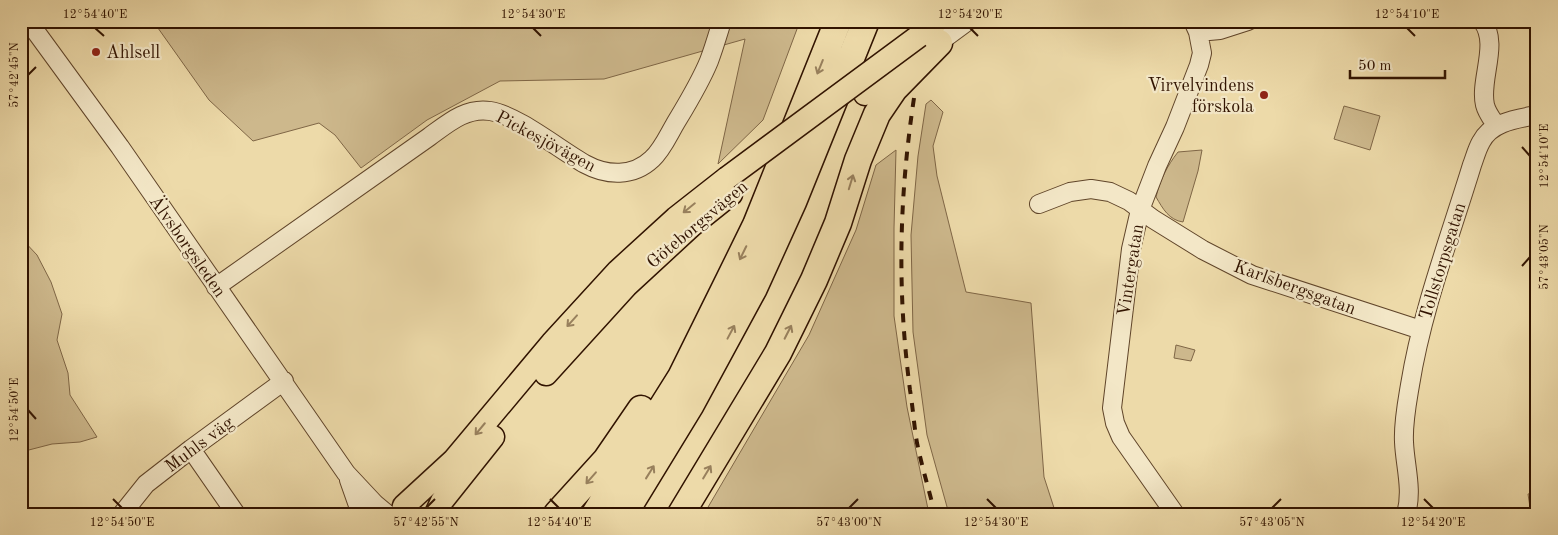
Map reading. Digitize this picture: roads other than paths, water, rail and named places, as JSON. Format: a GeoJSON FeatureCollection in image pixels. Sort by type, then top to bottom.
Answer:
{"type":"FeatureCollection","features":[{"type":"Feature","properties":{"kind":"highway"},"geometry":{"type":"LineString","coordinates":[[595,514],[681,377],[730,280],[756,225],[838,21]]}},
{"type":"Feature","properties":{"kind":"highway"},"geometry":{"type":"LineString","coordinates":[[624,514],[690,406],[754,288],[793,202],[866,21]]}},
{"type":"Feature","properties":{"kind":"highway"},"geometry":{"type":"LineString","coordinates":[[681,514],[778,353],[814,280],[838,223],[858,160],[877,114],[930,34]]}},
{"type":"Feature","properties":{"kind":"highway"},"geometry":{"type":"LineString","coordinates":[[557,514],[606,460],[730,280]]}},
{"type":"Feature","properties":{"kind":"main road","name":"Göteborgsvägen"},"geometry":{"type":"LineString","coordinates":[[414,514],[460,465],[552,343],[618,272],[676,218],[729,186],[865,94],[930,34]]}},
{"type":"Feature","properties":{"kind":"main road","name":"Göteborgsvägen"},"geometry":{"type":"LineString","coordinates":[[729,186],[930,34]]}},
{"type":"Feature","properties":{"kind":"main road","name":"Göteborgsvägen"},"geometry":{"type":"LineString","coordinates":[[402,514],[404,506],[460,465]]}},
{"type":"Feature","properties":{"kind":"main road","name":"Göteborgsvägen"},"geometry":{"type":"LineString","coordinates":[[436,514],[460,465]]}},
{"type":"Feature","properties":{"kind":"main road","name":"Göteborgsvägen"},"geometry":{"type":"LineString","coordinates":[[448,514],[460,465]]}},
{"type":"Feature","properties":{"kind":"street","name":"Älvsborgsleden"},"geometry":{"type":"LineString","coordinates":[[28,21],[120,147],[346,473],[387,514]]}},
{"type":"Feature","properties":{"kind":"street","name":"Pickesjövägen"},"geometry":{"type":"LineString","coordinates":[[216,288],[456,118],[470,112],[489,110],[509,117],[588,165],[602,171],[616,174],[629,172],[644,165],[653,158],[663,145],[686,106],[709,61],[722,21]]}},
{"type":"Feature","properties":{"kind":"street","name":"Göteborgsvägen"},"geometry":{"type":"LineString","coordinates":[[930,34],[968,21]]}},
{"type":"Feature","properties":{"kind":"street"},"geometry":{"type":"LineString","coordinates":[[1196,27],[1220,30],[1248,21]]}},
{"type":"Feature","properties":{"kind":"street"},"geometry":{"type":"LineString","coordinates":[[1482,21],[1490,38],[1485,91],[1485,104],[1489,115],[1496,125],[1537,115]]}},
{"type":"Feature","properties":{"kind":"street","name":"Vintergatan"},"geometry":{"type":"LineString","coordinates":[[1175,514],[1122,437],[1115,423],[1112,408],[1131,249],[1140,210],[1199,65],[1202,53],[1196,27]]}},
{"type":"Feature","properties":{"kind":"street","name":"Tollstorpsgatan"},"geometry":{"type":"LineString","coordinates":[[1406,514],[1410,502],[1404,432],[1410,384],[1421,330],[1477,150],[1488,132],[1496,125]]}},
{"type":"Feature","properties":{"kind":"street","name":"Karlsbergsgatan"},"geometry":{"type":"LineString","coordinates":[[1039,204],[1070,192],[1091,189],[1110,192],[1129,201],[1203,250],[1252,275],[1421,330]]}},
{"type":"Feature","properties":{"kind":"street","name":"Muhls väg"},"geometry":{"type":"LineString","coordinates":[[122,514],[146,484],[284,381]]}},
{"type":"Feature","properties":{"kind":"street"},"geometry":{"type":"LineString","coordinates":[[192,449],[236,514]]}},
{"type":"Feature","properties":{"kind":"street","name":"Älvsborgsleden"},"geometry":{"type":"LineString","coordinates":[[346,473],[361,514]]}},
{"type":"Feature","properties":{"kind":"railway"},"geometry":{"type":"LineString","coordinates":[[914,98],[905,172],[903,208],[903,316],[916,437],[935,514]]}},
{"type":"Feature","properties":{"kind":"place","name":"Ahlsell"},"geometry":{"type":"Point","coordinates":[96,52]}},
{"type":"Feature","properties":{"kind":"place","name":"Virvelvindens förskola"},"geometry":{"type":"Point","coordinates":[1264,95]}}]}
